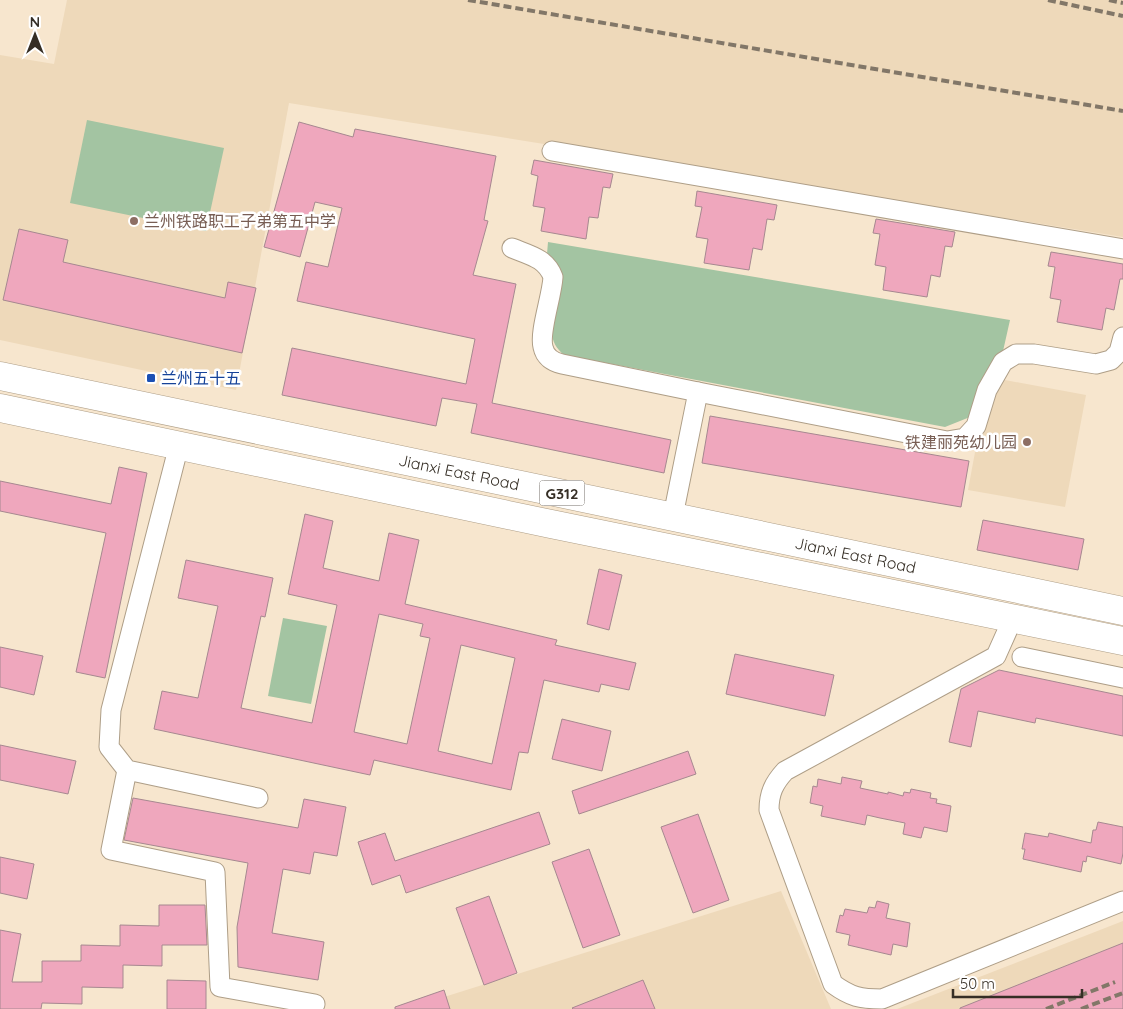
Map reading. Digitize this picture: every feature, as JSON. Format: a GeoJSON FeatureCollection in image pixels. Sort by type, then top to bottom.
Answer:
{"type":"FeatureCollection","features":[{"type":"Feature","properties":{"kind":"highway","name":"Jianxi East Road"},"geometry":{"type":"LineString","coordinates":[[0,376],[1123,611]]}},
{"type":"Feature","properties":{"kind":"highway","name":"Jianxi East Road"},"geometry":{"type":"LineString","coordinates":[[0,408],[560,526],[1123,641]]}},
{"type":"Feature","properties":{"kind":"street"},"geometry":{"type":"LineString","coordinates":[[552,151],[1123,249]]}},
{"type":"Feature","properties":{"kind":"street"},"geometry":{"type":"LineString","coordinates":[[512,248],[545,263],[553,277],[542,339],[545,353],[549,359],[562,364],[947,441],[966,438],[976,426],[988,390],[1002,362],[1016,354],[1034,354],[1096,364],[1110,360],[1119,352],[1123,337]]}},
{"type":"Feature","properties":{"kind":"street"},"geometry":{"type":"LineString","coordinates":[[673,516],[698,392]]}},
{"type":"Feature","properties":{"kind":"street"},"geometry":{"type":"LineString","coordinates":[[179,446],[112,710],[109,747],[127,770],[258,798]]}},
{"type":"Feature","properties":{"kind":"street"},"geometry":{"type":"LineString","coordinates":[[1014,618],[996,656],[786,771],[772,788],[769,810],[833,984],[848,994],[864,999],[882,999],[1123,901]]}},
{"type":"Feature","properties":{"kind":"street"},"geometry":{"type":"LineString","coordinates":[[1022,657],[1123,678]]}},
{"type":"Feature","properties":{"kind":"street"},"geometry":{"type":"LineString","coordinates":[[127,770],[111,850],[215,872],[220,987],[315,1004]]}},
{"type":"Feature","properties":{"kind":"shaded area"},"geometry":{"type":"Polygon","coordinates":[[[67,0],[1123,0],[1123,237],[289,103],[236,390],[0,340],[0,55],[54,64],[67,0]]]}},
{"type":"Feature","properties":{"kind":"shaded area","name":"铁建丽苑幼儿园"},"geometry":{"type":"Polygon","coordinates":[[[989,377],[1086,395],[1065,507],[968,490],[989,377]]]}},
{"type":"Feature","properties":{"kind":"shaded area"},"geometry":{"type":"Polygon","coordinates":[[[781,891],[831,1009],[406,1009],[781,891]]]}},
{"type":"Feature","properties":{"kind":"shaded area"},"geometry":{"type":"Polygon","coordinates":[[[1123,921],[1123,1009],[897,1009],[1123,921]]]}},
{"type":"Feature","properties":{"kind":"green space"},"geometry":{"type":"Polygon","coordinates":[[[87,120],[224,148],[206,231],[70,203],[87,120]]]}},
{"type":"Feature","properties":{"kind":"green space"},"geometry":{"type":"Polygon","coordinates":[[[548,242],[1010,320],[990,409],[945,427],[564,355],[555,344],[552,335],[562,282],[560,272],[547,254],[548,242]]]}},
{"type":"Feature","properties":{"kind":"green space"},"geometry":{"type":"Polygon","coordinates":[[[283,618],[327,626],[311,704],[268,696],[283,618]]]}},
{"type":"Feature","properties":{"kind":"building"},"geometry":{"type":"Polygon","coordinates":[[[299,122],[353,137],[355,129],[496,156],[484,220],[488,221],[473,275],[516,284],[492,403],[671,440],[664,473],[471,433],[477,404],[442,398],[436,426],[282,395],[292,348],[466,384],[475,339],[297,301],[306,262],[328,267],[342,208],[315,202],[300,257],[264,247],[299,122]]]}},
{"type":"Feature","properties":{"kind":"building"},"geometry":{"type":"Polygon","coordinates":[[[534,160],[613,174],[610,188],[603,187],[598,218],[589,217],[586,239],[541,231],[545,208],[533,206],[538,176],[531,174],[534,160]]]}},
{"type":"Feature","properties":{"kind":"building"},"geometry":{"type":"Polygon","coordinates":[[[697,191],[777,205],[774,220],[767,219],[762,250],[753,248],[749,270],[704,263],[708,239],[696,237],[702,207],[695,206],[697,191]]]}},
{"type":"Feature","properties":{"kind":"building"},"geometry":{"type":"Polygon","coordinates":[[[876,219],[955,232],[952,247],[945,246],[940,277],[931,275],[927,297],[883,290],[886,267],[875,265],[880,234],[873,233],[876,219]]]}},
{"type":"Feature","properties":{"kind":"building"},"geometry":{"type":"Polygon","coordinates":[[[19,229],[68,240],[63,262],[225,298],[228,282],[256,288],[242,353],[3,300],[19,229]]]}},
{"type":"Feature","properties":{"kind":"building"},"geometry":{"type":"Polygon","coordinates":[[[1051,252],[1123,264],[1123,279],[1120,279],[1114,310],[1106,308],[1102,330],[1057,322],[1061,300],[1050,298],[1055,267],[1048,266],[1051,252]]]}},
{"type":"Feature","properties":{"kind":"building"},"geometry":{"type":"Polygon","coordinates":[[[710,416],[969,461],[961,507],[702,463],[710,416]]]}},
{"type":"Feature","properties":{"kind":"building"},"geometry":{"type":"Polygon","coordinates":[[[119,467],[147,473],[105,678],[76,672],[106,533],[0,511],[0,481],[111,504],[119,467]]]}},
{"type":"Feature","properties":{"kind":"building"},"geometry":{"type":"Polygon","coordinates":[[[305,514],[333,521],[323,568],[379,581],[389,533],[419,540],[405,604],[557,640],[555,645],[636,663],[629,690],[601,684],[599,692],[544,680],[528,753],[519,752],[511,790],[374,760],[370,775],[154,729],[162,691],[198,698],[218,606],[178,598],[186,560],[273,578],[265,617],[261,616],[241,708],[312,723],[337,605],[288,594],[305,514]],[[379,614],[354,732],[407,744],[430,638],[420,636],[423,624],[379,614]],[[461,645],[438,751],[492,764],[515,658],[461,645]]]}},
{"type":"Feature","properties":{"kind":"building"},"geometry":{"type":"Polygon","coordinates":[[[983,520],[1084,539],[1078,570],[977,550],[983,520]]]}},
{"type":"Feature","properties":{"kind":"building"},"geometry":{"type":"Polygon","coordinates":[[[599,569],[622,575],[609,630],[587,624],[599,569]]]}},
{"type":"Feature","properties":{"kind":"building"},"geometry":{"type":"Polygon","coordinates":[[[0,647],[43,656],[34,695],[0,687],[0,647]]]}},
{"type":"Feature","properties":{"kind":"building"},"geometry":{"type":"Polygon","coordinates":[[[735,654],[834,675],[825,716],[726,694],[735,654]]]}},
{"type":"Feature","properties":{"kind":"building"},"geometry":{"type":"Polygon","coordinates":[[[999,670],[1123,696],[1123,736],[1036,718],[1035,723],[978,711],[971,747],[949,742],[961,689],[999,670]]]}},
{"type":"Feature","properties":{"kind":"building"},"geometry":{"type":"Polygon","coordinates":[[[562,719],[611,731],[602,771],[552,759],[562,719]]]}},
{"type":"Feature","properties":{"kind":"building"},"geometry":{"type":"Polygon","coordinates":[[[0,745],[76,761],[68,794],[0,780],[0,745]]]}},
{"type":"Feature","properties":{"kind":"building"},"geometry":{"type":"Polygon","coordinates":[[[688,751],[696,774],[579,814],[572,791],[688,751]]]}},
{"type":"Feature","properties":{"kind":"building"},"geometry":{"type":"Polygon","coordinates":[[[842,777],[862,781],[860,788],[888,794],[888,792],[903,796],[904,792],[910,793],[911,789],[931,793],[930,798],[937,799],[936,803],[951,806],[947,832],[924,827],[921,838],[903,834],[905,823],[867,815],[865,825],[821,816],[823,806],[810,803],[813,786],[817,787],[818,779],[841,784],[842,777]]]}},
{"type":"Feature","properties":{"kind":"building"},"geometry":{"type":"Polygon","coordinates":[[[133,798],[298,828],[304,799],[346,807],[337,856],[314,852],[310,874],[283,869],[272,933],[324,942],[318,980],[238,967],[237,927],[248,863],[124,840],[133,798]]]}},
{"type":"Feature","properties":{"kind":"building"},"geometry":{"type":"Polygon","coordinates":[[[539,812],[550,844],[406,893],[400,875],[372,885],[358,842],[385,833],[395,861],[539,812]]]}},
{"type":"Feature","properties":{"kind":"building"},"geometry":{"type":"Polygon","coordinates":[[[698,814],[729,900],[693,913],[661,827],[698,814]]]}},
{"type":"Feature","properties":{"kind":"building"},"geometry":{"type":"Polygon","coordinates":[[[1098,822],[1123,827],[1121,864],[1087,856],[1086,862],[1083,861],[1081,872],[1023,859],[1025,849],[1022,849],[1025,833],[1048,837],[1049,833],[1091,843],[1093,830],[1096,830],[1098,822]]]}},
{"type":"Feature","properties":{"kind":"building"},"geometry":{"type":"Polygon","coordinates":[[[589,849],[620,935],[583,948],[552,862],[589,849]]]}},
{"type":"Feature","properties":{"kind":"building"},"geometry":{"type":"Polygon","coordinates":[[[0,857],[34,864],[27,899],[0,893],[0,857]]]}},
{"type":"Feature","properties":{"kind":"building"},"geometry":{"type":"Polygon","coordinates":[[[489,896],[517,973],[484,985],[456,908],[489,896]]]}},
{"type":"Feature","properties":{"kind":"building"},"geometry":{"type":"Polygon","coordinates":[[[877,901],[889,904],[886,918],[910,923],[907,947],[893,944],[891,955],[848,945],[850,935],[836,932],[840,915],[843,916],[845,909],[867,913],[869,907],[875,908],[877,901]]]}},
{"type":"Feature","properties":{"kind":"building"},"geometry":{"type":"Polygon","coordinates":[[[159,905],[205,905],[207,945],[162,945],[162,966],[123,965],[123,988],[82,987],[82,1004],[42,1003],[41,1009],[0,1009],[0,930],[21,934],[12,982],[42,982],[42,961],[81,961],[81,945],[120,946],[120,925],[159,926],[159,905]]]}},
{"type":"Feature","properties":{"kind":"building"},"geometry":{"type":"Polygon","coordinates":[[[1123,943],[1123,1009],[960,1009],[960,1008],[1123,943]]]}},
{"type":"Feature","properties":{"kind":"building"},"geometry":{"type":"Polygon","coordinates":[[[167,980],[206,981],[206,1009],[167,1009],[167,980]]]}},
{"type":"Feature","properties":{"kind":"building"},"geometry":{"type":"Polygon","coordinates":[[[643,980],[655,1009],[572,1008],[643,980]]]}},
{"type":"Feature","properties":{"kind":"building"},"geometry":{"type":"Polygon","coordinates":[[[444,990],[450,1009],[395,1009],[395,1007],[444,990]]]}},
{"type":"Feature","properties":{"kind":"railway"},"geometry":{"type":"LineString","coordinates":[[468,0],[1123,111]]}},
{"type":"Feature","properties":{"kind":"railway"},"geometry":{"type":"LineString","coordinates":[[1048,0],[1123,16]]}},
{"type":"Feature","properties":{"kind":"railway"},"geometry":{"type":"LineString","coordinates":[[1109,0],[1123,3]]}},
{"type":"Feature","properties":{"kind":"railway"},"geometry":{"type":"LineString","coordinates":[[1046,1009],[1115,982]]}},
{"type":"Feature","properties":{"kind":"railway"},"geometry":{"type":"LineString","coordinates":[[1081,1009],[1123,993]]}},
{"type":"Feature","properties":{"kind":"place","name":"兰州铁路职工子弟第五中学"},"geometry":{"type":"Point","coordinates":[134,221]}},
{"type":"Feature","properties":{"kind":"place","name":"兰州五十五"},"geometry":{"type":"Point","coordinates":[151,378]}},
{"type":"Feature","properties":{"kind":"place","name":"铁建丽苑幼儿园"},"geometry":{"type":"Point","coordinates":[1027,442]}}]}
